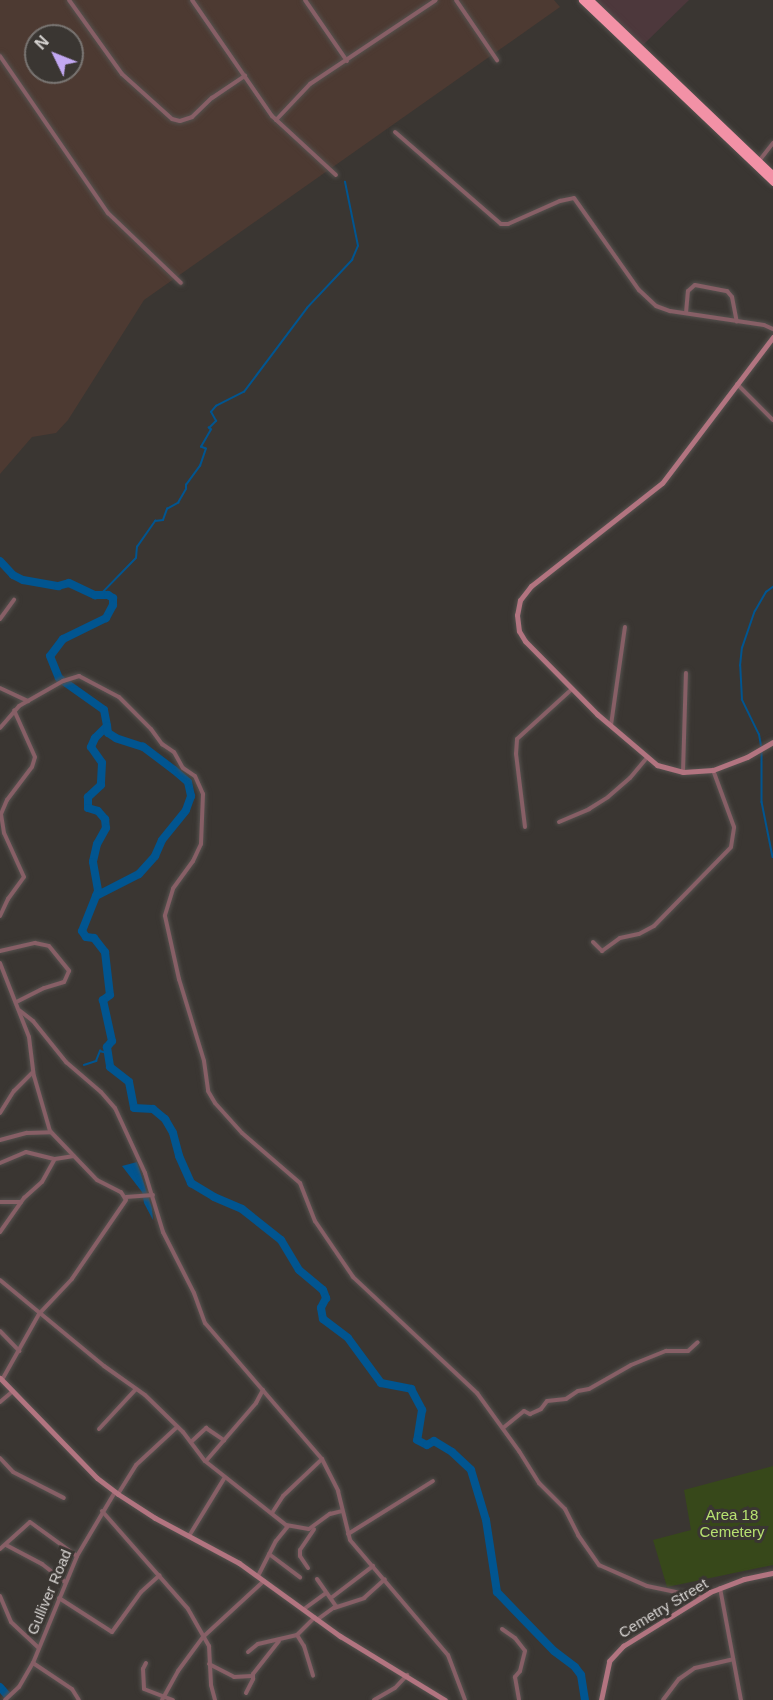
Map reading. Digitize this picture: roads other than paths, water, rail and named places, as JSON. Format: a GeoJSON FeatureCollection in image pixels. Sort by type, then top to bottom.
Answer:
{"type":"FeatureCollection","features":[{"type":"Feature","properties":{"kind":"highway"},"geometry":{"type":"LineString","coordinates":[[582,0],[773,182]]}},
{"type":"Feature","properties":{"kind":"highway"},"geometry":{"type":"LineString","coordinates":[[590,0],[773,175]]}},
{"type":"Feature","properties":{"kind":"street"},"geometry":{"type":"LineString","coordinates":[[69,0],[122,74],[172,119],[180,121],[192,117],[212,98],[245,76]]}},
{"type":"Feature","properties":{"kind":"street"},"geometry":{"type":"LineString","coordinates":[[192,0],[276,120],[336,175]]}},
{"type":"Feature","properties":{"kind":"street"},"geometry":{"type":"LineString","coordinates":[[304,0],[347,61]]}},
{"type":"Feature","properties":{"kind":"street"},"geometry":{"type":"LineString","coordinates":[[276,120],[310,84],[436,0]]}},
{"type":"Feature","properties":{"kind":"street"},"geometry":{"type":"LineString","coordinates":[[456,0],[497,60]]}},
{"type":"Feature","properties":{"kind":"street"},"geometry":{"type":"LineString","coordinates":[[0,56],[108,213],[181,283]]}},
{"type":"Feature","properties":{"kind":"street"},"geometry":{"type":"LineString","coordinates":[[395,132],[501,224],[508,225],[560,201],[574,198],[646,297],[660,308],[773,329]]}},
{"type":"Feature","properties":{"kind":"street"},"geometry":{"type":"LineString","coordinates":[[759,161],[773,143]]}},
{"type":"Feature","properties":{"kind":"street"},"geometry":{"type":"LineString","coordinates":[[686,313],[688,291],[695,285],[727,291],[732,297],[737,322]]}},
{"type":"Feature","properties":{"kind":"street"},"geometry":{"type":"LineString","coordinates":[[773,337],[662,483],[531,586],[520,600],[518,622],[525,641],[610,725],[657,765],[683,772],[713,770],[747,758],[773,742]]}},
{"type":"Feature","properties":{"kind":"street"},"geometry":{"type":"LineString","coordinates":[[736,383],[773,420]]}},
{"type":"Feature","properties":{"kind":"street"},"geometry":{"type":"LineString","coordinates":[[0,619],[14,600]]}},
{"type":"Feature","properties":{"kind":"street"},"geometry":{"type":"LineString","coordinates":[[610,725],[625,627]]}},
{"type":"Feature","properties":{"kind":"street"},"geometry":{"type":"LineString","coordinates":[[683,772],[686,673]]}},
{"type":"Feature","properties":{"kind":"street"},"geometry":{"type":"LineString","coordinates":[[0,728],[14,710],[73,677],[79,676],[119,697],[151,729],[162,744],[174,752],[183,768],[200,784],[204,808],[201,844],[194,861],[173,889],[165,916],[179,979],[201,1049],[208,1091],[228,1119],[300,1183],[315,1221],[353,1277],[415,1337],[458,1373],[503,1428],[539,1484],[565,1509],[578,1535],[599,1565],[647,1586],[700,1597]]}},
{"type":"Feature","properties":{"kind":"street"},"geometry":{"type":"LineString","coordinates":[[0,688],[29,701]]}},
{"type":"Feature","properties":{"kind":"street"},"geometry":{"type":"LineString","coordinates":[[525,827],[516,754],[517,739],[572,689]]}},
{"type":"Feature","properties":{"kind":"street"},"geometry":{"type":"LineString","coordinates":[[0,916],[8,899],[24,877],[4,833],[1,814],[7,801],[32,767],[35,757],[14,710]]}},
{"type":"Feature","properties":{"kind":"street"},"geometry":{"type":"LineString","coordinates":[[559,822],[589,809],[608,797],[630,778],[647,758]]}},
{"type":"Feature","properties":{"kind":"street"},"geometry":{"type":"LineString","coordinates":[[593,942],[602,951],[620,938],[639,934],[654,926],[731,847],[734,827],[713,770]]}},
{"type":"Feature","properties":{"kind":"street"},"geometry":{"type":"LineString","coordinates":[[0,951],[35,943],[49,946],[69,971],[64,982],[44,988],[16,1002]]}},
{"type":"Feature","properties":{"kind":"street"},"geometry":{"type":"LineString","coordinates":[[0,963],[32,1047],[33,1071],[51,1132],[97,1180],[122,1192],[126,1197],[125,1204],[72,1279],[39,1314],[1,1379],[97,1478],[116,1493],[265,1580],[340,1636],[446,1700]]}},
{"type":"Feature","properties":{"kind":"street"},"geometry":{"type":"LineString","coordinates":[[19,1010],[33,1021],[66,1062],[101,1092],[115,1108],[153,1195],[163,1232],[194,1293],[205,1323],[322,1459],[334,1483],[348,1534],[385,1579],[405,1608],[450,1659],[465,1700]]}},
{"type":"Feature","properties":{"kind":"street"},"geometry":{"type":"LineString","coordinates":[[0,1113],[14,1091],[33,1071]]}},
{"type":"Feature","properties":{"kind":"street"},"geometry":{"type":"LineString","coordinates":[[0,1140],[27,1133],[51,1132]]}},
{"type":"Feature","properties":{"kind":"street"},"geometry":{"type":"LineString","coordinates":[[0,1163],[26,1152],[55,1159],[74,1156]]}},
{"type":"Feature","properties":{"kind":"street"},"geometry":{"type":"LineString","coordinates":[[0,1232],[21,1202],[42,1182],[55,1159]]}},
{"type":"Feature","properties":{"kind":"street"},"geometry":{"type":"LineString","coordinates":[[126,1197],[153,1195]]}},
{"type":"Feature","properties":{"kind":"street"},"geometry":{"type":"LineString","coordinates":[[0,1202],[21,1202]]}},
{"type":"Feature","properties":{"kind":"street"},"geometry":{"type":"LineString","coordinates":[[1,1283],[136,1389],[177,1427],[206,1461],[272,1514],[288,1526],[304,1529],[316,1526]]}},
{"type":"Feature","properties":{"kind":"street"},"geometry":{"type":"LineString","coordinates":[[0,1331],[19,1351]]}},
{"type":"Feature","properties":{"kind":"street"},"geometry":{"type":"LineString","coordinates":[[503,1428],[524,1411],[530,1414],[541,1409],[547,1401],[566,1399],[631,1365],[666,1351],[688,1351],[698,1342]]}},
{"type":"Feature","properties":{"kind":"street"},"geometry":{"type":"LineString","coordinates":[[99,1429],[136,1389]]}},
{"type":"Feature","properties":{"kind":"street"},"geometry":{"type":"LineString","coordinates":[[206,1461],[256,1403],[263,1389]]}},
{"type":"Feature","properties":{"kind":"street"},"geometry":{"type":"LineString","coordinates":[[0,1402],[13,1391]]}},
{"type":"Feature","properties":{"kind":"street","name":"Gulliver Road"},"geometry":{"type":"LineString","coordinates":[[4,1700],[19,1687],[33,1663],[77,1556],[102,1511],[136,1465],[177,1427]]}},
{"type":"Feature","properties":{"kind":"street"},"geometry":{"type":"LineString","coordinates":[[191,1442],[206,1428],[224,1440]]}},
{"type":"Feature","properties":{"kind":"street"},"geometry":{"type":"LineString","coordinates":[[0,1458],[13,1472],[64,1498]]}},
{"type":"Feature","properties":{"kind":"street"},"geometry":{"type":"LineString","coordinates":[[272,1514],[283,1496],[322,1459]]}},
{"type":"Feature","properties":{"kind":"street"},"geometry":{"type":"LineString","coordinates":[[189,1536],[225,1477]]}},
{"type":"Feature","properties":{"kind":"street"},"geometry":{"type":"LineString","coordinates":[[348,1534],[433,1481]]}},
{"type":"Feature","properties":{"kind":"street"},"geometry":{"type":"LineString","coordinates":[[102,1511],[186,1606],[209,1647],[209,1664],[215,1700]]}},
{"type":"Feature","properties":{"kind":"street"},"geometry":{"type":"LineString","coordinates":[[309,1568],[300,1556],[300,1550],[316,1526],[332,1512],[342,1511]]}},
{"type":"Feature","properties":{"kind":"street"},"geometry":{"type":"LineString","coordinates":[[0,1549],[17,1531],[32,1522],[77,1556]]}},
{"type":"Feature","properties":{"kind":"street"},"geometry":{"type":"LineString","coordinates":[[258,1576],[269,1554],[288,1526]]}},
{"type":"Feature","properties":{"kind":"street"},"geometry":{"type":"LineString","coordinates":[[6,1545],[42,1564],[66,1582]]}},
{"type":"Feature","properties":{"kind":"street"},"geometry":{"type":"LineString","coordinates":[[269,1554],[300,1577]]}},
{"type":"Feature","properties":{"kind":"street"},"geometry":{"type":"LineString","coordinates":[[331,1598],[373,1566]]}},
{"type":"Feature","properties":{"kind":"street","name":"Cemetry Street"},"geometry":{"type":"LineString","coordinates":[[601,1700],[607,1667],[617,1650],[700,1597],[720,1587],[773,1573]]}},
{"type":"Feature","properties":{"kind":"street"},"geometry":{"type":"LineString","coordinates":[[59,1598],[112,1632],[141,1592],[160,1575]]}},
{"type":"Feature","properties":{"kind":"street"},"geometry":{"type":"LineString","coordinates":[[317,1579],[331,1598],[334,1608]]}},
{"type":"Feature","properties":{"kind":"street"},"geometry":{"type":"LineString","coordinates":[[248,1652],[258,1644],[297,1635],[316,1618],[334,1608],[364,1598],[385,1579]]}},
{"type":"Feature","properties":{"kind":"street"},"geometry":{"type":"LineString","coordinates":[[163,1698],[178,1671],[203,1637],[265,1580]]}},
{"type":"Feature","properties":{"kind":"street"},"geometry":{"type":"LineString","coordinates":[[720,1587],[741,1700]]}},
{"type":"Feature","properties":{"kind":"street"},"geometry":{"type":"LineString","coordinates":[[304,1609],[326,1593]]}},
{"type":"Feature","properties":{"kind":"street"},"geometry":{"type":"LineString","coordinates":[[0,1596],[12,1622],[39,1648]]}},
{"type":"Feature","properties":{"kind":"street"},"geometry":{"type":"LineString","coordinates":[[502,1629],[515,1638],[525,1651],[520,1671],[515,1677],[519,1700]]}},
{"type":"Feature","properties":{"kind":"street"},"geometry":{"type":"LineString","coordinates":[[297,1635],[304,1646],[313,1676]]}},
{"type":"Feature","properties":{"kind":"street"},"geometry":{"type":"LineString","coordinates":[[246,1693],[252,1676],[279,1641]]}},
{"type":"Feature","properties":{"kind":"street"},"geometry":{"type":"LineString","coordinates":[[663,1700],[673,1685],[695,1668],[733,1659]]}},
{"type":"Feature","properties":{"kind":"street"},"geometry":{"type":"LineString","coordinates":[[33,1663],[72,1689],[79,1700]]}},
{"type":"Feature","properties":{"kind":"street"},"geometry":{"type":"LineString","coordinates":[[146,1663],[143,1669],[144,1689],[173,1700]]}},
{"type":"Feature","properties":{"kind":"street"},"geometry":{"type":"LineString","coordinates":[[209,1664],[234,1677],[252,1676]]}},
{"type":"Feature","properties":{"kind":"street"},"geometry":{"type":"LineString","coordinates":[[375,1700],[395,1689],[407,1675]]}},
{"type":"Feature","properties":{"kind":"water"},"geometry":{"type":"Polygon","coordinates":[[[137,1162],[152,1208],[153,1220],[144,1203],[142,1192],[122,1166],[137,1162]]]}},
{"type":"Feature","properties":{"kind":"waterway"},"geometry":{"type":"LineString","coordinates":[[101,594],[136,558],[137,547],[155,521],[163,520],[167,509],[178,503],[186,485],[200,466],[206,449],[201,447],[211,430],[209,428],[216,421],[211,412],[216,406],[244,392],[307,308],[352,260],[358,246],[345,182]]}},
{"type":"Feature","properties":{"kind":"waterway"},"geometry":{"type":"LineString","coordinates":[[0,561],[13,575],[23,580],[58,586],[69,583],[95,595],[108,595],[113,598],[113,605],[106,618],[63,639],[50,656],[59,678],[104,710],[107,726],[95,738],[91,747],[102,763],[101,785],[88,797],[88,808],[98,811],[105,819],[106,828],[97,844],[93,862],[98,891],[82,931],[86,937],[94,938],[105,952],[110,995],[103,1000],[112,1041],[107,1047],[110,1067],[129,1082],[134,1108],[153,1109],[165,1119],[173,1133],[179,1156],[191,1183],[214,1197],[242,1209],[281,1240],[299,1270],[323,1290],[326,1298],[321,1308],[323,1319],[348,1338],[381,1383],[411,1389],[422,1410],[417,1440],[427,1445],[434,1441],[452,1452],[471,1470],[486,1520],[497,1592],[554,1651],[575,1667],[581,1675],[585,1700]]}},
{"type":"Feature","properties":{"kind":"waterway"},"geometry":{"type":"LineString","coordinates":[[761,746],[759,735],[742,700],[740,666],[742,648],[755,611],[766,592],[773,587]]}},
{"type":"Feature","properties":{"kind":"waterway"},"geometry":{"type":"LineString","coordinates":[[96,896],[139,874],[155,856],[162,840],[186,810],[191,796],[188,782],[174,770],[143,747],[108,733],[107,726]]}},
{"type":"Feature","properties":{"kind":"waterway"},"geometry":{"type":"LineString","coordinates":[[762,752],[762,802],[773,857]]}},
{"type":"Feature","properties":{"kind":"waterway"},"geometry":{"type":"LineString","coordinates":[[84,1065],[96,1061],[100,1051],[107,1053]]}},
{"type":"Feature","properties":{"kind":"waterway"},"geometry":{"type":"LineString","coordinates":[[0,1687],[7,1695]]}},
{"type":"Feature","properties":{"kind":"park label","name":"Area 18 Cemetery"},"geometry":{"type":"Point","coordinates":[732,1522]}}]}
